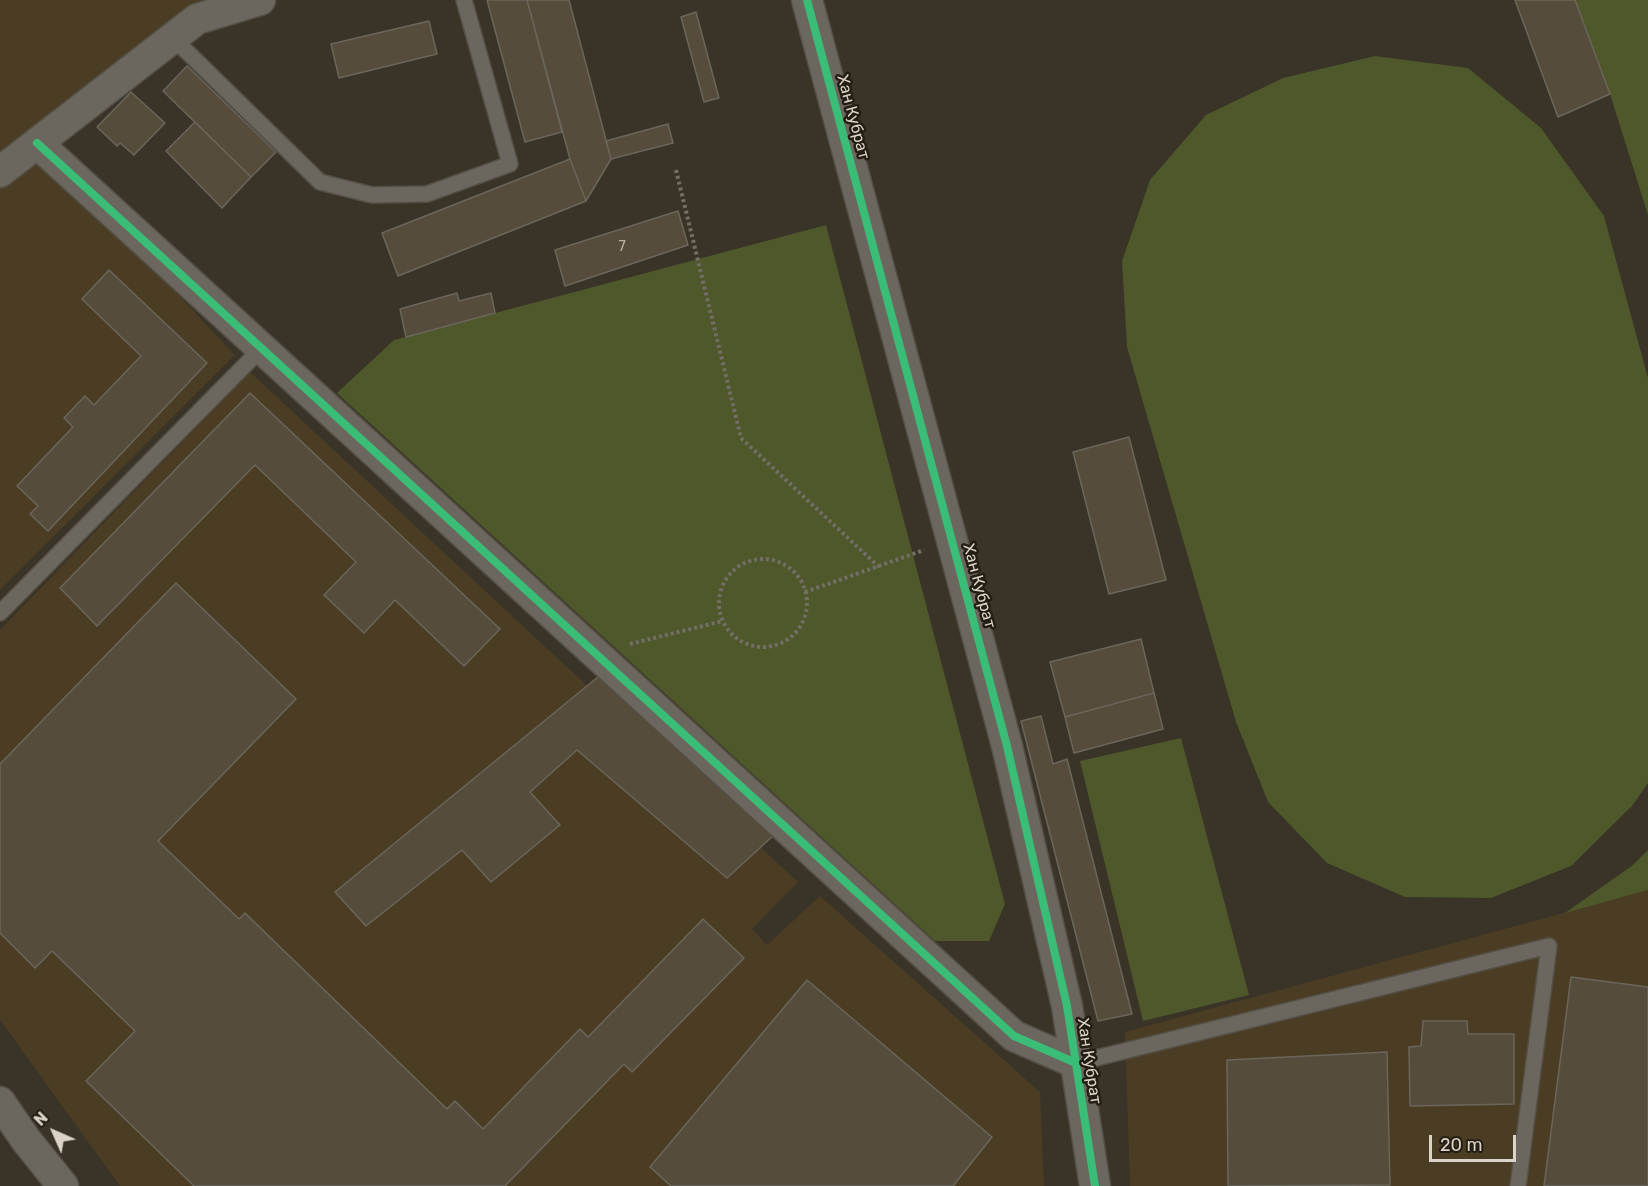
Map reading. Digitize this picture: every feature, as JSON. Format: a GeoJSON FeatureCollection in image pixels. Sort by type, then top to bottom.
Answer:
{"type":"FeatureCollection","features":[{"type":"Feature","properties":{"kind":"street"},"geometry":{"type":"LineString","coordinates":[[0,172],[197,20],[260,0]]}},
{"type":"Feature","properties":{"kind":"street","name":"Хан Кубрат"},"geometry":{"type":"LineString","coordinates":[[807,0],[1007,746],[1067,1006],[1095,1186]]}},
{"type":"Feature","properties":{"kind":"street"},"geometry":{"type":"LineString","coordinates":[[37,143],[1014,1036],[1076,1063]]}},
{"type":"Feature","properties":{"kind":"street"},"geometry":{"type":"LineString","coordinates":[[0,1102],[26,1140],[63,1186]]}},
{"type":"Feature","properties":{"kind":"lane"},"geometry":{"type":"LineString","coordinates":[[173,38],[320,182],[372,195],[427,194],[510,164],[464,0]]}},
{"type":"Feature","properties":{"kind":"lane"},"geometry":{"type":"LineString","coordinates":[[0,614],[262,348]]}},
{"type":"Feature","properties":{"kind":"lane"},"geometry":{"type":"LineString","coordinates":[[1076,1063],[1549,946],[1518,1186]]}},
{"type":"Feature","properties":{"kind":"path"},"geometry":{"type":"LineString","coordinates":[[676,170],[741,438],[879,567]]}},
{"type":"Feature","properties":{"kind":"path"},"geometry":{"type":"LineString","coordinates":[[805,592],[953,540]]}},
{"type":"Feature","properties":{"kind":"path"},"geometry":{"type":"LineString","coordinates":[[749,561],[777,561],[790,568],[800,579],[805,592],[807,606],[803,620],[795,632],[784,641],[771,646],[742,642],[731,633],[723,621],[719,607],[720,592],[726,579],[735,568],[749,561]]}},
{"type":"Feature","properties":{"kind":"path"},"geometry":{"type":"LineString","coordinates":[[597,653],[723,621]]}},
{"type":"Feature","properties":{"kind":"shaded area"},"geometry":{"type":"Polygon","coordinates":[[[0,0],[207,0],[187,7],[28,135],[235,355],[0,590],[0,0]]]}},
{"type":"Feature","properties":{"kind":"shaded area"},"geometry":{"type":"Polygon","coordinates":[[[250,372],[798,882],[752,929],[767,945],[820,896],[1040,1092],[1044,1186],[120,1186],[0,1020],[0,630],[250,372]]]}},
{"type":"Feature","properties":{"kind":"shaded area"},"geometry":{"type":"Polygon","coordinates":[[[1648,890],[1648,1186],[1130,1186],[1125,1032],[1648,890]]]}},
{"type":"Feature","properties":{"kind":"green space"},"geometry":{"type":"Polygon","coordinates":[[[1575,0],[1648,0],[1648,215],[1610,94],[1575,0]]]}},
{"type":"Feature","properties":{"kind":"green space"},"geometry":{"type":"Polygon","coordinates":[[[1375,56],[1468,68],[1541,128],[1604,216],[1648,378],[1648,783],[1632,806],[1571,866],[1491,898],[1405,897],[1327,863],[1268,802],[1236,722],[1127,347],[1122,261],[1150,180],[1206,115],[1283,78],[1375,56]]]}},
{"type":"Feature","properties":{"kind":"green space"},"geometry":{"type":"Polygon","coordinates":[[[826,225],[1005,904],[989,941],[935,941],[337,393],[394,340],[826,225]]]}},
{"type":"Feature","properties":{"kind":"green space"},"geometry":{"type":"Polygon","coordinates":[[[1181,738],[1249,995],[1143,1021],[1080,761],[1181,738]]]}},
{"type":"Feature","properties":{"kind":"green space"},"geometry":{"type":"Polygon","coordinates":[[[1648,850],[1648,890],[1565,913],[1633,865],[1648,850]]]}},
{"type":"Feature","properties":{"kind":"building"},"geometry":{"type":"Polygon","coordinates":[[[487,0],[527,0],[562,132],[525,142],[487,0]]]}},
{"type":"Feature","properties":{"kind":"building"},"geometry":{"type":"Polygon","coordinates":[[[527,0],[569,0],[611,159],[586,201],[570,159],[527,0]]]}},
{"type":"Feature","properties":{"kind":"building"},"geometry":{"type":"Polygon","coordinates":[[[1515,0],[1575,0],[1610,94],[1558,117],[1515,0]]]}},
{"type":"Feature","properties":{"kind":"building"},"geometry":{"type":"Polygon","coordinates":[[[696,12],[719,98],[704,102],[681,17],[696,12]]]}},
{"type":"Feature","properties":{"kind":"building"},"geometry":{"type":"Polygon","coordinates":[[[429,21],[437,54],[339,78],[331,44],[429,21]]]}},
{"type":"Feature","properties":{"kind":"building"},"geometry":{"type":"Polygon","coordinates":[[[187,66],[276,152],[251,177],[163,91],[187,66]]]}},
{"type":"Feature","properties":{"kind":"building"},"geometry":{"type":"Polygon","coordinates":[[[131,92],[165,123],[134,155],[120,143],[117,146],[97,127],[131,92]]]}},
{"type":"Feature","properties":{"kind":"building"},"geometry":{"type":"Polygon","coordinates":[[[195,122],[251,177],[222,208],[166,151],[195,122]]]}},
{"type":"Feature","properties":{"kind":"building"},"geometry":{"type":"Polygon","coordinates":[[[668,124],[673,143],[611,159],[606,141],[668,124]]]}},
{"type":"Feature","properties":{"kind":"building"},"geometry":{"type":"Polygon","coordinates":[[[570,159],[586,201],[398,276],[382,233],[570,159]]]}},
{"type":"Feature","properties":{"kind":"building"},"geometry":{"type":"Polygon","coordinates":[[[678,211],[688,245],[565,286],[555,250],[678,211]]]}},
{"type":"Feature","properties":{"kind":"building"},"geometry":{"type":"Polygon","coordinates":[[[109,270],[207,363],[48,531],[30,514],[38,506],[17,486],[73,427],[64,418],[85,396],[94,405],[141,356],[82,299],[109,270]]]}},
{"type":"Feature","properties":{"kind":"building"},"geometry":{"type":"Polygon","coordinates":[[[457,293],[459,301],[491,293],[495,313],[406,337],[400,309],[457,293]]]}},
{"type":"Feature","properties":{"kind":"building"},"geometry":{"type":"Polygon","coordinates":[[[250,393],[500,629],[464,666],[395,600],[364,633],[324,595],[356,562],[255,465],[97,626],[60,588],[250,393]]]}},
{"type":"Feature","properties":{"kind":"building"},"geometry":{"type":"Polygon","coordinates":[[[1129,437],[1166,580],[1109,594],[1073,452],[1129,437]]]}},
{"type":"Feature","properties":{"kind":"building"},"geometry":{"type":"Polygon","coordinates":[[[176,583],[296,699],[158,841],[239,919],[245,913],[447,1109],[455,1101],[483,1129],[580,1029],[588,1037],[703,919],[744,958],[632,1072],[624,1064],[505,1186],[194,1186],[86,1081],[135,1031],[52,951],[35,968],[0,933],[0,764],[176,583]]]}},
{"type":"Feature","properties":{"kind":"building"},"geometry":{"type":"Polygon","coordinates":[[[1141,639],[1154,693],[1065,717],[1050,662],[1141,639]]]}},
{"type":"Feature","properties":{"kind":"building"},"geometry":{"type":"Polygon","coordinates":[[[598,677],[775,834],[727,878],[577,750],[530,792],[560,825],[491,882],[462,850],[366,926],[335,892],[598,677]]]}},
{"type":"Feature","properties":{"kind":"building"},"geometry":{"type":"Polygon","coordinates":[[[1154,693],[1163,729],[1074,753],[1065,717],[1154,693]]]}},
{"type":"Feature","properties":{"kind":"building"},"geometry":{"type":"Polygon","coordinates":[[[1041,716],[1053,764],[1067,759],[1132,1014],[1098,1021],[1021,721],[1041,716]]]}},
{"type":"Feature","properties":{"kind":"building"},"geometry":{"type":"Polygon","coordinates":[[[1571,977],[1648,987],[1648,1186],[1544,1186],[1571,977]]]}},
{"type":"Feature","properties":{"kind":"building"},"geometry":{"type":"Polygon","coordinates":[[[807,980],[992,1137],[953,1186],[671,1186],[650,1167],[807,980]]]}},
{"type":"Feature","properties":{"kind":"building"},"geometry":{"type":"Polygon","coordinates":[[[1423,1021],[1467,1021],[1468,1034],[1514,1034],[1514,1104],[1410,1106],[1409,1047],[1421,1046],[1423,1021]]]}},
{"type":"Feature","properties":{"kind":"building"},"geometry":{"type":"Polygon","coordinates":[[[1387,1052],[1390,1185],[1228,1186],[1227,1060],[1387,1052]]]}},
{"type":"Feature","properties":{"kind":"cycle path"},"geometry":{"type":"LineString","coordinates":[[807,0],[1007,746],[1067,1006],[1095,1186]]}},
{"type":"Feature","properties":{"kind":"cycle path"},"geometry":{"type":"LineString","coordinates":[[37,143],[1014,1036],[1076,1063]]}}]}
